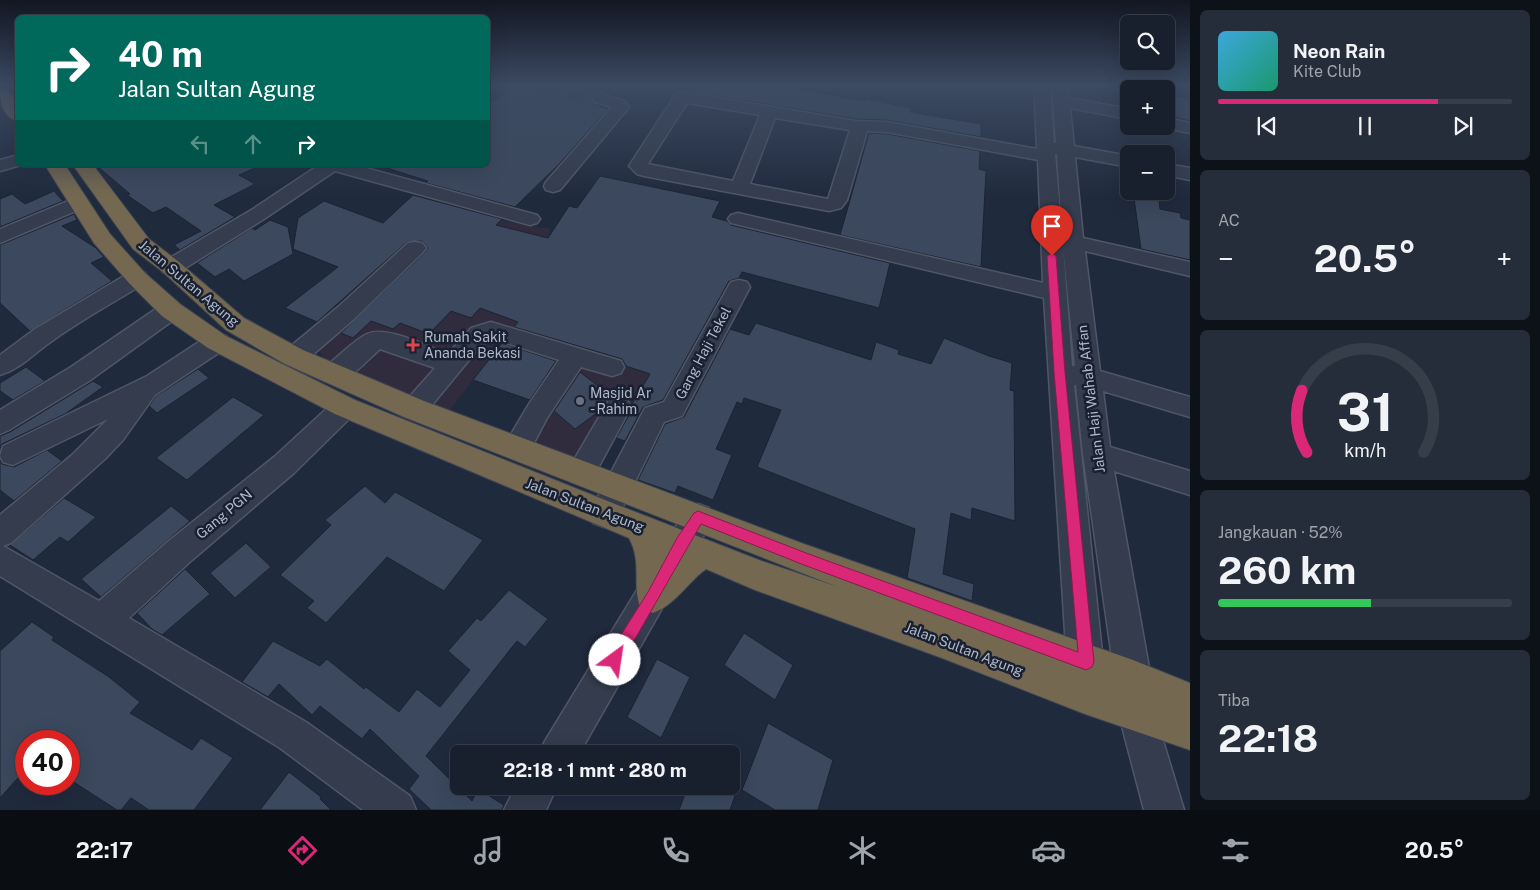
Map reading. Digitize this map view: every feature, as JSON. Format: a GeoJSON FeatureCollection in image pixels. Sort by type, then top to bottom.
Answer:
{"type":"FeatureCollection","features":[{"type":"Feature","properties":{"kind":"highway","name":"Jalan Sultan Agung"},"geometry":{"type":"LineString","coordinates":[[56,167],[102,238],[137,278],[170,310],[216,342],[344,407],[640,527],[804,559],[1086,662],[1190,731]]}},
{"type":"Feature","properties":{"kind":"highway","name":"Jalan Sultan Agung"},"geometry":{"type":"LineString","coordinates":[[84,167],[141,244],[235,324],[294,357],[414,409],[617,488],[755,574],[942,640],[1085,695],[1134,695],[1190,702]]}},
{"type":"Feature","properties":{"kind":"highway"},"geometry":{"type":"LineString","coordinates":[[640,527],[649,543],[655,561],[652,597]]}},
{"type":"Feature","properties":{"kind":"street"},"geometry":{"type":"LineString","coordinates":[[553,186],[607,123]]}},
{"type":"Feature","properties":{"kind":"street"},"geometry":{"type":"LineString","coordinates":[[660,123],[638,166],[644,170],[802,202],[829,205],[834,204],[837,200],[860,127]]}},
{"type":"Feature","properties":{"kind":"street"},"geometry":{"type":"LineString","coordinates":[[739,189],[765,123]]}},
{"type":"Feature","properties":{"kind":"street"},"geometry":{"type":"LineString","coordinates":[[835,123],[860,127],[887,127],[1120,161]]}},
{"type":"Feature","properties":{"kind":"street","name":"Jalan Haji Wahab Affan"},"geometry":{"type":"LineString","coordinates":[[1050,123],[1051,151],[1062,240],[1088,379],[1097,454],[1134,695],[1164,810]]}},
{"type":"Feature","properties":{"kind":"street"},"geometry":{"type":"LineString","coordinates":[[1175,125],[1190,128]]}},
{"type":"Feature","properties":{"kind":"street"},"geometry":{"type":"LineString","coordinates":[[0,166],[15,161]]}},
{"type":"Feature","properties":{"kind":"street"},"geometry":{"type":"LineString","coordinates":[[339,167],[530,219]]}},
{"type":"Feature","properties":{"kind":"street"},"geometry":{"type":"LineString","coordinates":[[1175,171],[1190,174]]}},
{"type":"Feature","properties":{"kind":"street"},"geometry":{"type":"LineString","coordinates":[[0,237],[78,203]]}},
{"type":"Feature","properties":{"kind":"street","name":"Jalan Haji Wahab Affan"},"geometry":{"type":"LineString","coordinates":[[1062,240],[1054,292],[1086,662],[1085,695]]}},
{"type":"Feature","properties":{"kind":"street"},"geometry":{"type":"LineString","coordinates":[[1062,240],[1190,269]]}},
{"type":"Feature","properties":{"kind":"street"},"geometry":{"type":"LineString","coordinates":[[294,357],[346,313],[415,248]]}},
{"type":"Feature","properties":{"kind":"street"},"geometry":{"type":"LineString","coordinates":[[0,366],[21,353],[43,335],[137,278]]}},
{"type":"Feature","properties":{"kind":"street","name":"Gang Haji Tekel"},"geometry":{"type":"LineString","coordinates":[[604,514],[654,415],[673,409],[739,287]]}},
{"type":"Feature","properties":{"kind":"street"},"geometry":{"type":"LineString","coordinates":[[0,422],[80,374],[170,310]]}},
{"type":"Feature","properties":{"kind":"street"},"geometry":{"type":"LineString","coordinates":[[414,409],[485,330],[491,330],[612,368]]}},
{"type":"Feature","properties":{"kind":"street"},"geometry":{"type":"LineString","coordinates":[[334,374],[374,340],[388,341],[453,365]]}},
{"type":"Feature","properties":{"kind":"street"},"geometry":{"type":"LineString","coordinates":[[0,534],[103,443],[120,425],[135,399],[216,342]]}},
{"type":"Feature","properties":{"kind":"street"},"geometry":{"type":"LineString","coordinates":[[517,448],[538,411],[575,356]]}},
{"type":"Feature","properties":{"kind":"street"},"geometry":{"type":"LineString","coordinates":[[1060,372],[1115,384],[1190,406]]}},
{"type":"Feature","properties":{"kind":"street"},"geometry":{"type":"LineString","coordinates":[[13,454],[156,383]]}},
{"type":"Feature","properties":{"kind":"street","name":"Gang PGN"},"geometry":{"type":"LineString","coordinates":[[102,620],[181,550],[284,464],[344,407]]}},
{"type":"Feature","properties":{"kind":"street"},"geometry":{"type":"LineString","coordinates":[[581,473],[618,408]]}},
{"type":"Feature","properties":{"kind":"street"},"geometry":{"type":"LineString","coordinates":[[1097,454],[1190,483]]}},
{"type":"Feature","properties":{"kind":"street"},"geometry":{"type":"LineString","coordinates":[[563,745],[652,597],[695,537]]}},
{"type":"Feature","properties":{"kind":"street"},"geometry":{"type":"LineString","coordinates":[[0,559],[293,735],[396,810]]}},
{"type":"Feature","properties":{"kind":"street"},"geometry":{"type":"LineString","coordinates":[[524,810],[533,795]]}},
{"type":"Feature","properties":{"kind":"lane"},"geometry":{"type":"LineString","coordinates":[[170,267],[329,167]]}},
{"type":"Feature","properties":{"kind":"lane"},"geometry":{"type":"LineString","coordinates":[[738,219],[1054,292]]}},
{"type":"Feature","properties":{"kind":"shaded area","name":"Rumah Sakit Ananda Bekasi"},"geometry":{"type":"Polygon","coordinates":[[[457,213],[550,229],[549,241],[672,339],[623,419],[581,473],[517,448],[575,357],[508,335],[442,420],[334,374],[319,350],[420,256],[457,213]]]}},
{"type":"Feature","properties":{"kind":"building"},"geometry":{"type":"Polygon","coordinates":[[[490,123],[596,123],[560,163],[515,207],[426,183],[428,181],[390,169],[390,167],[490,167],[490,123]]]}},
{"type":"Feature","properties":{"kind":"building"},"geometry":{"type":"Polygon","coordinates":[[[902,123],[981,124],[981,137],[902,123]]]}},
{"type":"Feature","properties":{"kind":"building"},"geometry":{"type":"Polygon","coordinates":[[[869,133],[887,134],[980,151],[979,169],[986,171],[981,267],[840,235],[869,133]]]}},
{"type":"Feature","properties":{"kind":"building"},"geometry":{"type":"Polygon","coordinates":[[[98,167],[257,167],[239,175],[255,184],[214,205],[235,217],[180,250],[174,245],[201,231],[166,207],[153,213],[127,195],[130,194],[98,167]]]}},
{"type":"Feature","properties":{"kind":"building"},"geometry":{"type":"Polygon","coordinates":[[[600,176],[720,201],[712,217],[727,221],[731,225],[890,263],[879,308],[742,272],[739,278],[729,281],[663,400],[643,407],[625,441],[616,438],[633,408],[632,404],[650,374],[626,366],[622,359],[514,327],[518,322],[480,308],[471,318],[451,311],[429,334],[400,323],[393,329],[371,321],[353,338],[341,333],[423,254],[428,248],[422,241],[407,242],[317,322],[285,308],[338,267],[293,249],[298,218],[324,201],[383,223],[413,195],[502,219],[496,225],[548,238],[569,206],[577,208],[600,176]]]}},
{"type":"Feature","properties":{"kind":"building"},"geometry":{"type":"Polygon","coordinates":[[[54,191],[63,201],[0,227],[0,199],[12,194],[25,204],[54,191]]]}},
{"type":"Feature","properties":{"kind":"building"},"geometry":{"type":"Polygon","coordinates":[[[1134,200],[1159,200],[1160,209],[1180,213],[1181,218],[1190,220],[1190,260],[1141,249],[1134,200]]]}},
{"type":"Feature","properties":{"kind":"building"},"geometry":{"type":"Polygon","coordinates":[[[74,214],[77,220],[62,226],[96,248],[104,257],[91,263],[112,281],[30,331],[0,303],[0,245],[74,214]]]}},
{"type":"Feature","properties":{"kind":"building"},"geometry":{"type":"Polygon","coordinates":[[[270,220],[288,227],[293,254],[244,281],[229,269],[215,277],[197,263],[252,228],[255,230],[270,220]]]}},
{"type":"Feature","properties":{"kind":"building"},"geometry":{"type":"Polygon","coordinates":[[[756,323],[871,360],[876,342],[899,350],[898,354],[931,364],[944,338],[1012,363],[1010,390],[1014,391],[1015,521],[972,508],[971,520],[951,513],[943,574],[974,584],[972,601],[907,578],[915,529],[757,467],[781,410],[744,398],[742,404],[737,402],[716,449],[732,455],[713,500],[678,486],[675,493],[638,480],[665,424],[684,417],[730,329],[749,335],[756,323]]]}},
{"type":"Feature","properties":{"kind":"building"},"geometry":{"type":"Polygon","coordinates":[[[502,343],[556,361],[530,400],[473,380],[502,343]]]}},
{"type":"Feature","properties":{"kind":"building"},"geometry":{"type":"Polygon","coordinates":[[[26,367],[45,381],[13,400],[0,391],[0,383],[26,367]]]}},
{"type":"Feature","properties":{"kind":"building"},"geometry":{"type":"Polygon","coordinates":[[[198,369],[209,378],[157,413],[149,406],[156,396],[198,369]]]}},
{"type":"Feature","properties":{"kind":"building","name":"Masjid Ar - Rahim"},"geometry":{"type":"Polygon","coordinates":[[[580,372],[612,397],[607,399],[601,410],[575,429],[554,411],[580,372]]]}},
{"type":"Feature","properties":{"kind":"building"},"geometry":{"type":"Polygon","coordinates":[[[93,381],[103,387],[65,414],[2,444],[0,449],[0,436],[10,432],[93,381]]]}},
{"type":"Feature","properties":{"kind":"building"},"geometry":{"type":"Polygon","coordinates":[[[233,397],[264,415],[187,480],[156,458],[233,397]]]}},
{"type":"Feature","properties":{"kind":"building"},"geometry":{"type":"Polygon","coordinates":[[[47,450],[62,461],[14,501],[0,490],[0,460],[2,464],[14,467],[47,450]]]}},
{"type":"Feature","properties":{"kind":"building"},"geometry":{"type":"Polygon","coordinates":[[[365,486],[385,503],[395,492],[483,540],[444,591],[387,557],[326,623],[307,608],[314,601],[280,575],[331,525],[325,520],[365,486]]]}},
{"type":"Feature","properties":{"kind":"building"},"geometry":{"type":"Polygon","coordinates":[[[64,498],[96,517],[68,542],[60,537],[33,560],[10,545],[64,498]]]}},
{"type":"Feature","properties":{"kind":"building"},"geometry":{"type":"Polygon","coordinates":[[[171,506],[190,521],[101,597],[81,579],[171,506]]]}},
{"type":"Feature","properties":{"kind":"building"},"geometry":{"type":"Polygon","coordinates":[[[246,543],[271,567],[235,598],[210,573],[246,543]]]}},
{"type":"Feature","properties":{"kind":"building"},"geometry":{"type":"Polygon","coordinates":[[[185,569],[210,594],[162,635],[152,629],[137,613],[185,569]]]}},
{"type":"Feature","properties":{"kind":"building"},"geometry":{"type":"Polygon","coordinates":[[[509,590],[548,619],[525,647],[517,641],[426,756],[450,779],[450,795],[466,795],[472,801],[475,795],[488,795],[504,805],[502,810],[431,810],[409,789],[419,776],[370,729],[362,739],[320,706],[312,715],[279,684],[268,697],[242,682],[273,641],[320,666],[327,659],[364,689],[366,687],[399,712],[417,689],[440,707],[470,670],[448,651],[477,618],[481,621],[509,590]]]}},
{"type":"Feature","properties":{"kind":"building"},"geometry":{"type":"Polygon","coordinates":[[[32,622],[54,637],[52,640],[109,677],[140,702],[130,713],[192,750],[201,738],[233,758],[194,810],[149,810],[131,798],[121,810],[117,810],[80,786],[80,730],[15,730],[15,781],[0,798],[0,651],[32,622]]]}},
{"type":"Feature","properties":{"kind":"building"},"geometry":{"type":"Polygon","coordinates":[[[744,633],[793,665],[775,700],[724,665],[744,633]]]}},
{"type":"Feature","properties":{"kind":"building"},"geometry":{"type":"Polygon","coordinates":[[[657,659],[690,677],[661,738],[627,717],[657,659]]]}},
{"type":"Feature","properties":{"kind":"building"},"geometry":{"type":"Polygon","coordinates":[[[768,723],[833,760],[818,810],[775,810],[742,790],[768,723]]]}},
{"type":"Feature","properties":{"kind":"building"},"geometry":{"type":"Polygon","coordinates":[[[289,772],[321,797],[320,799],[331,810],[260,810],[289,772]]]}},
{"type":"Feature","properties":{"kind":"building"},"geometry":{"type":"Polygon","coordinates":[[[685,795],[735,796],[730,810],[679,810],[685,795]]]}},
{"type":"Feature","properties":{"kind":"place","name":"Rumah Sakit Ananda Bekasi"},"geometry":{"type":"Point","coordinates":[413,345]}},
{"type":"Feature","properties":{"kind":"place","name":"Masjid Ar - Rahim"},"geometry":{"type":"Point","coordinates":[580,401]}},
{"type":"Feature","properties":{"kind":"route"},"geometry":{"type":"LineString","coordinates":[[615,660],[681,543],[698,517],[804,559],[1086,662],[1060,372],[1052,256]]}}]}
